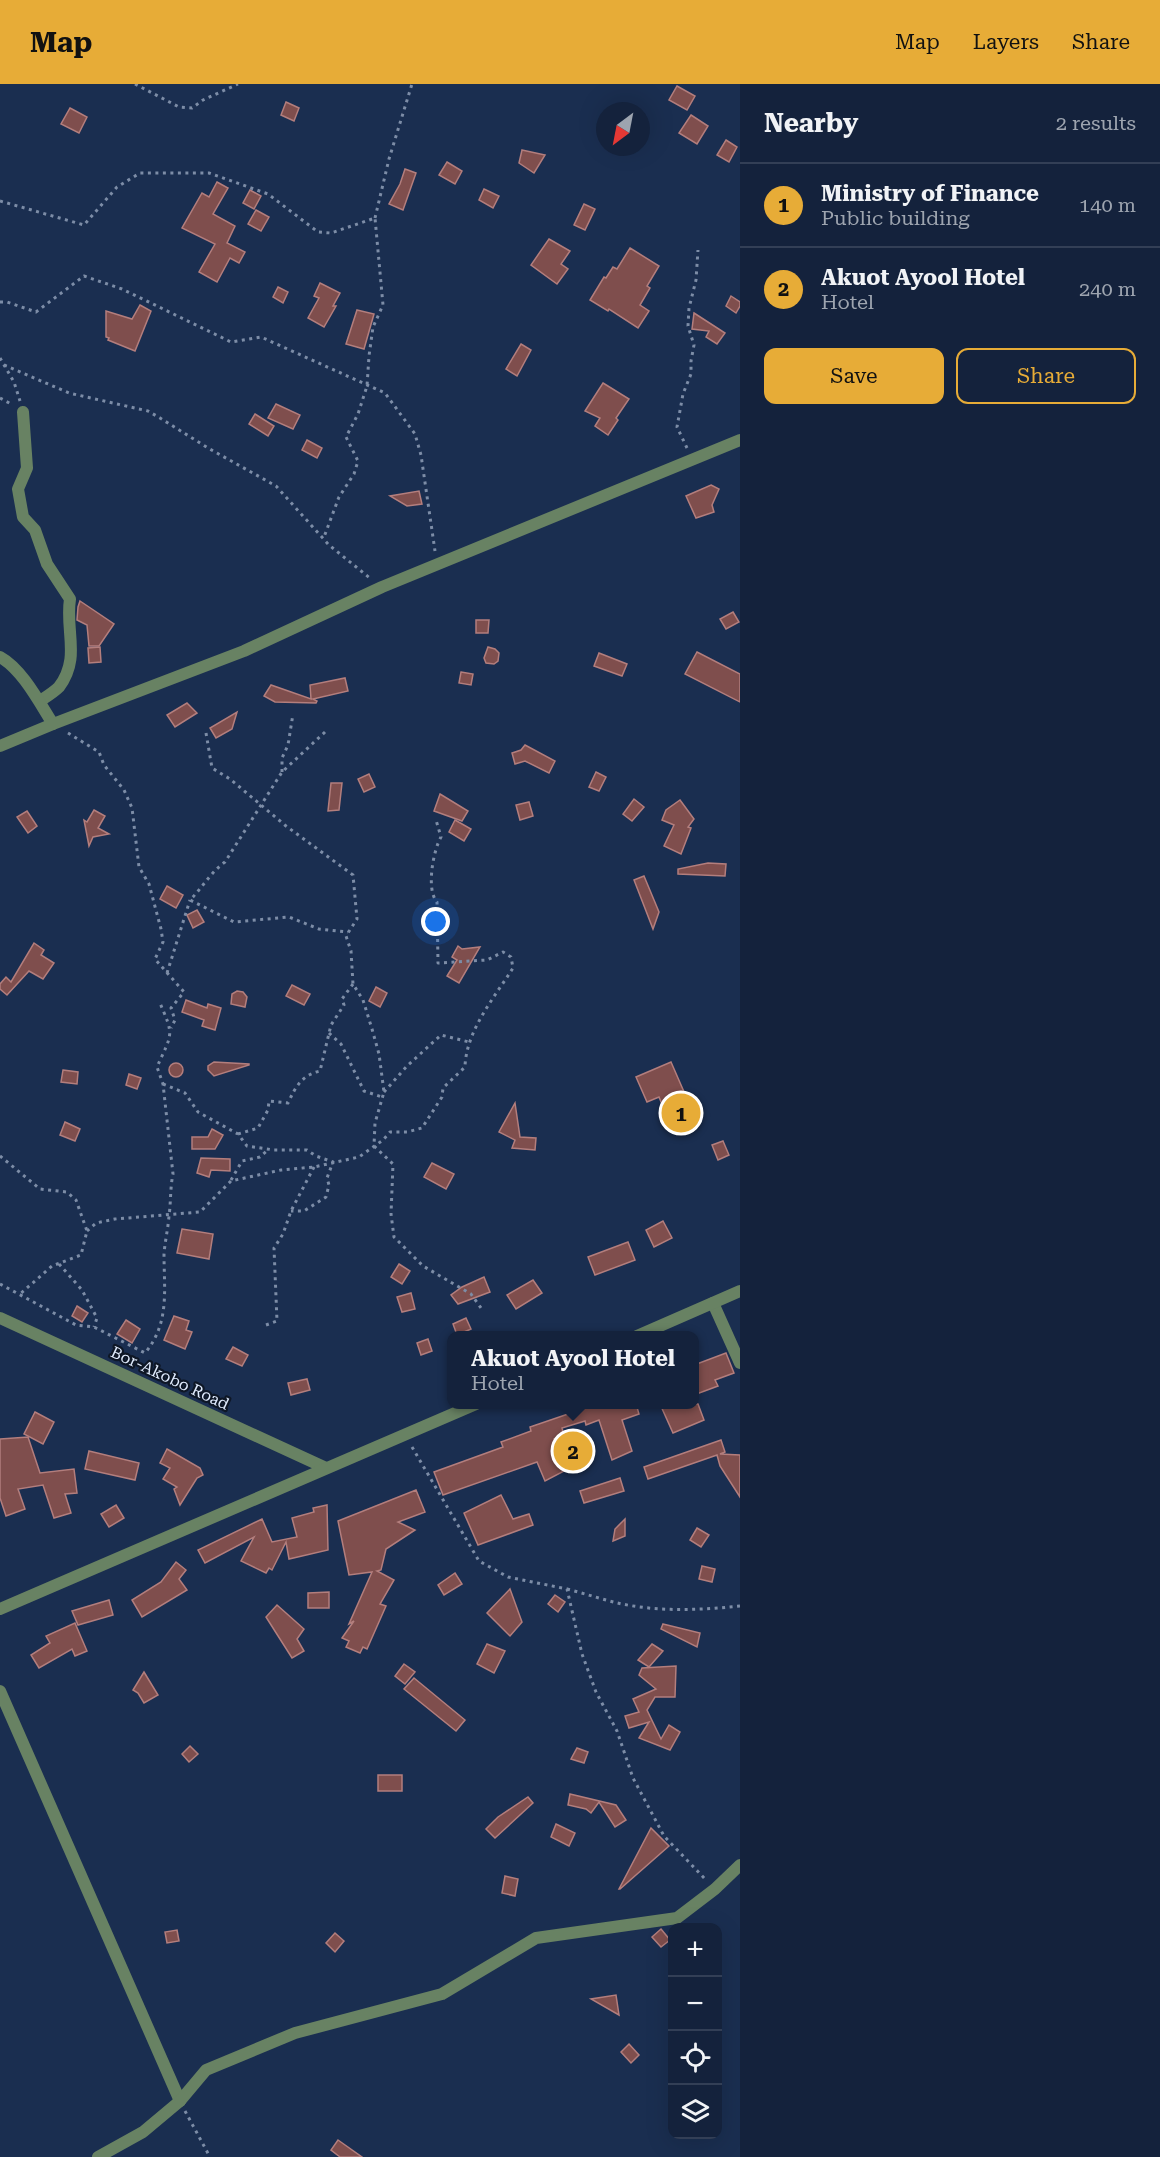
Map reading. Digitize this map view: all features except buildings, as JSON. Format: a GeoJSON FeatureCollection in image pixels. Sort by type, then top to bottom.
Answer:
{"type":"FeatureCollection","features":[{"type":"Feature","properties":{"kind":"street"},"geometry":{"type":"LineString","coordinates":[[23,412],[27,468],[18,489],[22,517],[35,530],[47,564],[70,599],[68,612],[72,659],[58,687],[40,701]]}},
{"type":"Feature","properties":{"kind":"street"},"geometry":{"type":"LineString","coordinates":[[0,746],[244,651],[382,587],[694,461],[740,440]]}},
{"type":"Feature","properties":{"kind":"street"},"geometry":{"type":"LineString","coordinates":[[0,657],[10,663],[40,701],[53,724]]}},
{"type":"Feature","properties":{"kind":"street"},"geometry":{"type":"LineString","coordinates":[[646,1331],[740,1291]]}},
{"type":"Feature","properties":{"kind":"street"},"geometry":{"type":"LineString","coordinates":[[713,1303],[740,1363]]}},
{"type":"Feature","properties":{"kind":"street","name":"Bor-Akobo Road"},"geometry":{"type":"LineString","coordinates":[[0,1318],[326,1468]]}},
{"type":"Feature","properties":{"kind":"street"},"geometry":{"type":"LineString","coordinates":[[0,1609],[465,1409]]}},
{"type":"Feature","properties":{"kind":"street"},"geometry":{"type":"LineString","coordinates":[[0,1691],[180,2101]]}},
{"type":"Feature","properties":{"kind":"street"},"geometry":{"type":"LineString","coordinates":[[98,2157],[143,2132],[180,2101],[206,2070],[295,2033],[442,1994],[536,1938],[677,1918],[715,1889],[740,1864]]}},
{"type":"Feature","properties":{"kind":"path"},"geometry":{"type":"LineString","coordinates":[[135,84],[179,107],[192,108],[203,100],[238,84]]}},
{"type":"Feature","properties":{"kind":"path"},"geometry":{"type":"LineString","coordinates":[[324,537],[339,497],[354,474],[358,461],[346,437],[358,414],[367,386],[373,327],[383,305],[375,218],[412,84]]}},
{"type":"Feature","properties":{"kind":"path"},"geometry":{"type":"LineString","coordinates":[[0,201],[84,225],[117,187],[140,172],[209,173],[268,194],[318,232],[331,233],[375,218]]}},
{"type":"Feature","properties":{"kind":"path"},"geometry":{"type":"LineString","coordinates":[[694,461],[677,427],[683,394],[691,374],[694,345],[688,326],[689,308],[696,280],[698,250]]}},
{"type":"Feature","properties":{"kind":"path"},"geometry":{"type":"LineString","coordinates":[[0,302],[7,302],[36,312],[84,276],[122,289],[231,342],[261,337],[385,393],[415,434],[421,455],[437,565]]}},
{"type":"Feature","properties":{"kind":"path"},"geometry":{"type":"LineString","coordinates":[[0,358],[14,382],[23,412]]}},
{"type":"Feature","properties":{"kind":"path"},"geometry":{"type":"LineString","coordinates":[[4,365],[69,393],[148,411],[160,417],[208,448],[276,486],[329,545],[382,587]]}},
{"type":"Feature","properties":{"kind":"path"},"geometry":{"type":"LineString","coordinates":[[282,772],[282,758],[288,745],[293,714]]}},
{"type":"Feature","properties":{"kind":"path"},"geometry":{"type":"LineString","coordinates":[[53,724],[99,752],[104,765],[124,790],[130,802],[139,867],[149,884],[161,929],[163,942],[155,959],[184,992],[171,1008],[175,1020],[171,1028]]}},
{"type":"Feature","properties":{"kind":"path"},"geometry":{"type":"LineString","coordinates":[[167,973],[190,900],[207,883],[216,868],[225,862],[282,772],[325,732]]}},
{"type":"Feature","properties":{"kind":"path"},"geometry":{"type":"LineString","coordinates":[[206,733],[212,768],[230,779],[285,826],[353,875],[357,919],[346,936],[351,951],[353,984],[363,1000],[372,1029],[379,1054],[384,1092]]}},
{"type":"Feature","properties":{"kind":"path"},"geometry":{"type":"LineString","coordinates":[[231,1181],[359,1157],[390,1132],[406,1132],[422,1128],[442,1097],[443,1088],[465,1067],[466,1051],[479,1021],[513,968],[511,957],[503,952],[487,960],[438,963],[437,902],[434,899],[430,877],[436,845],[441,837],[436,820]]}},
{"type":"Feature","properties":{"kind":"path"},"geometry":{"type":"LineString","coordinates":[[190,900],[234,922],[289,917],[319,928],[348,932]]}},
{"type":"Feature","properties":{"kind":"path"},"geometry":{"type":"LineString","coordinates":[[238,1134],[258,1128],[269,1101],[288,1103],[295,1088],[307,1074],[320,1071],[331,1024],[344,1005],[342,999],[353,984]]}},
{"type":"Feature","properties":{"kind":"path"},"geometry":{"type":"LineString","coordinates":[[0,1284],[76,1325],[94,1327],[145,1353],[156,1339],[164,1316],[164,1250],[173,1174],[163,1084],[157,1067],[171,1037],[171,1028],[159,1002]]}},
{"type":"Feature","properties":{"kind":"path"},"geometry":{"type":"LineString","coordinates":[[329,1033],[341,1044],[364,1091],[382,1097]]}},
{"type":"Feature","properties":{"kind":"path"},"geometry":{"type":"LineString","coordinates":[[470,1042],[441,1035],[406,1066],[384,1092],[375,1123],[374,1146],[393,1164],[391,1215],[394,1237],[423,1266],[471,1294],[480,1308]]}},
{"type":"Feature","properties":{"kind":"path"},"geometry":{"type":"LineString","coordinates":[[163,1084],[185,1093],[198,1112],[238,1134],[247,1146],[307,1150],[333,1162]]}},
{"type":"Feature","properties":{"kind":"path"},"geometry":{"type":"LineString","coordinates":[[87,1231],[96,1223],[169,1213],[200,1212],[231,1181],[242,1161],[260,1157],[269,1149]]}},
{"type":"Feature","properties":{"kind":"path"},"geometry":{"type":"LineString","coordinates":[[0,1156],[40,1189],[67,1192],[76,1200],[87,1231],[81,1255],[52,1266],[19,1295]]}},
{"type":"Feature","properties":{"kind":"path"},"geometry":{"type":"LineString","coordinates":[[291,1210],[304,1211],[326,1197],[329,1185],[327,1178],[333,1162]]}},
{"type":"Feature","properties":{"kind":"path"},"geometry":{"type":"LineString","coordinates":[[266,1325],[277,1321],[274,1248],[283,1234],[291,1210],[314,1167]]}},
{"type":"Feature","properties":{"kind":"path"},"geometry":{"type":"LineString","coordinates":[[59,1264],[82,1290],[97,1318],[94,1327]]}},
{"type":"Feature","properties":{"kind":"path"},"geometry":{"type":"LineString","coordinates":[[405,1435],[479,1561],[508,1577],[567,1589],[623,1604],[657,1609],[740,1606]]}},
{"type":"Feature","properties":{"kind":"path"},"geometry":{"type":"LineString","coordinates":[[567,1589],[582,1654],[596,1692],[617,1731],[633,1778],[664,1836],[715,1889]]}},
{"type":"Feature","properties":{"kind":"path"},"geometry":{"type":"LineString","coordinates":[[180,2101],[210,2157]]}},
{"type":"Feature","properties":{"kind":"place","name":"Ministry of Finance"},"geometry":{"type":"Point","coordinates":[681,1113]}},
{"type":"Feature","properties":{"kind":"place","name":"Akuot Ayool Hotel"},"geometry":{"type":"Point","coordinates":[573,1451]}}]}
